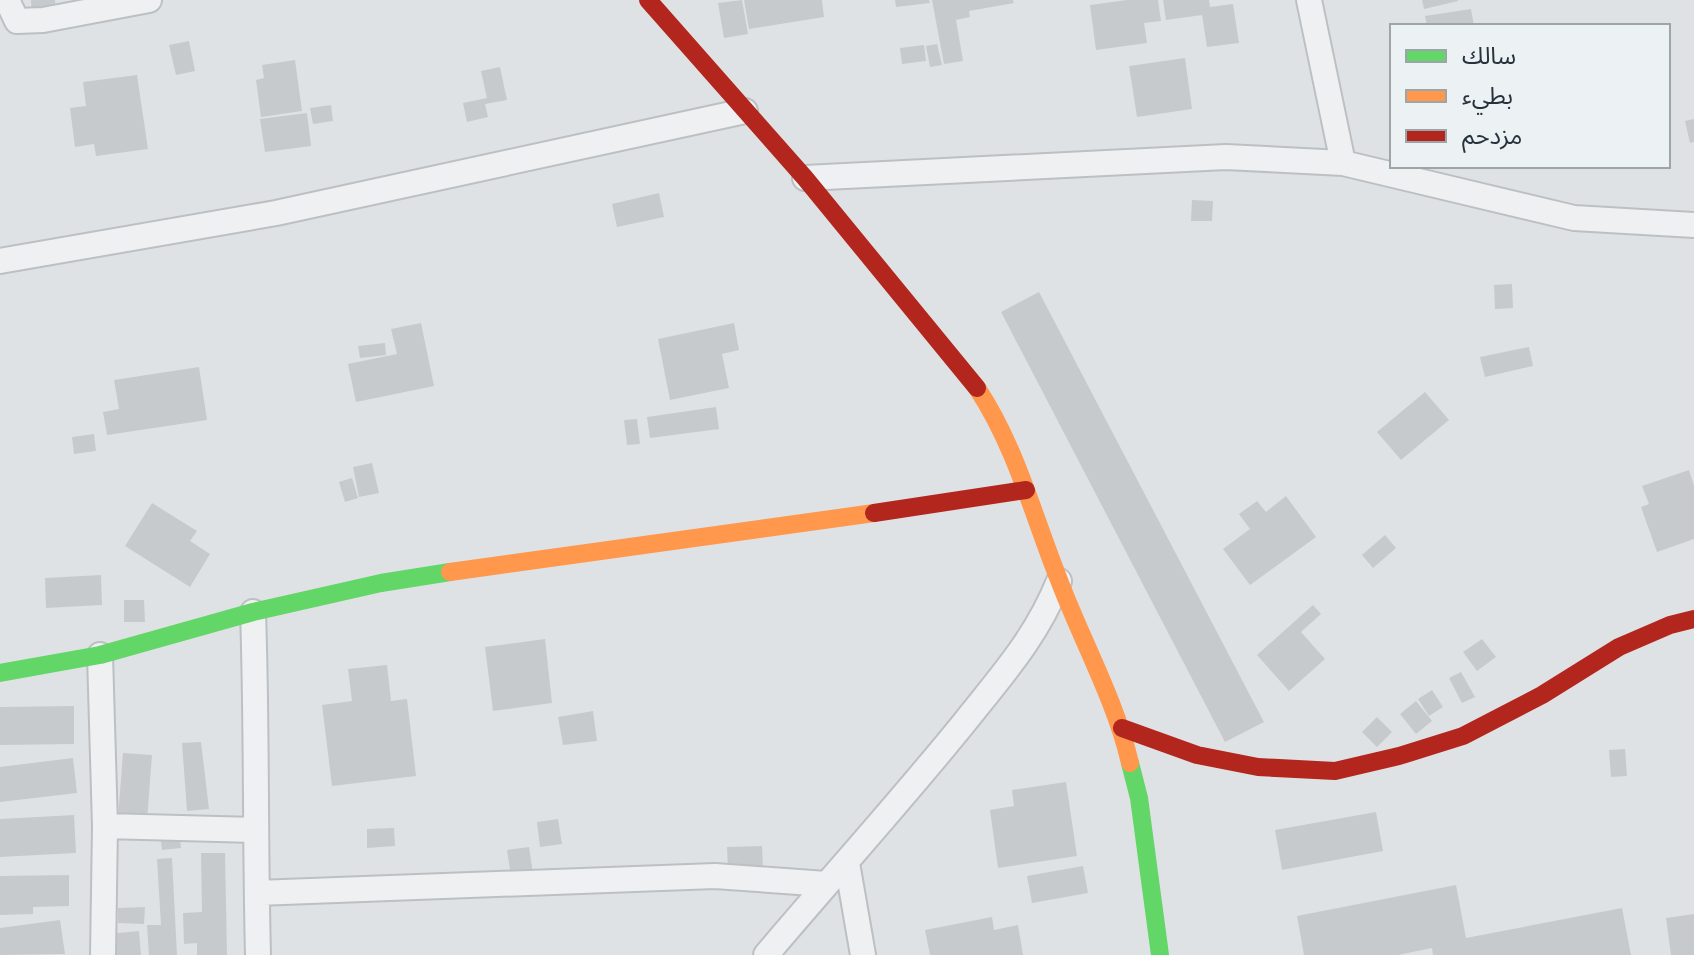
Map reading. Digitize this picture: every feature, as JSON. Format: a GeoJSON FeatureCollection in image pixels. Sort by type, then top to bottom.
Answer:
{"type":"FeatureCollection","features":[{"type":"Feature","properties":{"kind":"street"},"geometry":{"type":"LineString","coordinates":[[7,0],[17,21],[43,20],[149,0]]}},
{"type":"Feature","properties":{"kind":"street"},"geometry":{"type":"LineString","coordinates":[[648,0],[805,178],[966,372],[992,411],[1026,490],[1059,581],[1122,728],[1139,798],[1160,955]]}},
{"type":"Feature","properties":{"kind":"street"},"geometry":{"type":"LineString","coordinates":[[1309,0],[1343,163]]}},
{"type":"Feature","properties":{"kind":"street"},"geometry":{"type":"LineString","coordinates":[[0,261],[276,213],[745,111]]}},
{"type":"Feature","properties":{"kind":"street"},"geometry":{"type":"LineString","coordinates":[[805,178],[1226,157],[1343,163],[1574,218],[1694,225]]}},
{"type":"Feature","properties":{"kind":"street"},"geometry":{"type":"LineString","coordinates":[[0,673],[100,655],[253,612],[381,583],[1026,490]]}},
{"type":"Feature","properties":{"kind":"street"},"geometry":{"type":"LineString","coordinates":[[766,955],[923,774],[1030,640],[1046,614],[1059,581]]}},
{"type":"Feature","properties":{"kind":"street"},"geometry":{"type":"LineString","coordinates":[[253,612],[258,955]]}},
{"type":"Feature","properties":{"kind":"street"},"geometry":{"type":"LineString","coordinates":[[1122,728],[1197,755],[1258,767],[1335,771],[1399,756],[1463,736],[1542,695],[1619,647],[1670,625],[1694,619]]}},
{"type":"Feature","properties":{"kind":"street"},"geometry":{"type":"LineString","coordinates":[[100,655],[105,826],[103,955]]}},
{"type":"Feature","properties":{"kind":"street"},"geometry":{"type":"LineString","coordinates":[[105,826],[255,830]]}},
{"type":"Feature","properties":{"kind":"street"},"geometry":{"type":"LineString","coordinates":[[847,863],[863,955]]}},
{"type":"Feature","properties":{"kind":"street"},"geometry":{"type":"LineString","coordinates":[[257,893],[715,876],[826,884]]}},
{"type":"Feature","properties":{"kind":"building"},"geometry":{"type":"Polygon","coordinates":[[[31,0],[55,0],[56,18],[32,18],[31,0]]]}},
{"type":"Feature","properties":{"kind":"building"},"geometry":{"type":"Polygon","coordinates":[[[742,0],[748,34],[724,38],[718,3],[742,0]]]}},
{"type":"Feature","properties":{"kind":"building"},"geometry":{"type":"Polygon","coordinates":[[[744,0],[822,0],[824,17],[749,29],[744,0]]]}},
{"type":"Feature","properties":{"kind":"building"},"geometry":{"type":"Polygon","coordinates":[[[895,0],[929,0],[930,3],[896,7],[895,0]]]}},
{"type":"Feature","properties":{"kind":"building"},"geometry":{"type":"Polygon","coordinates":[[[932,0],[1013,0],[1014,3],[969,11],[970,17],[956,20],[963,61],[944,64],[932,0]]]}},
{"type":"Feature","properties":{"kind":"building"},"geometry":{"type":"Polygon","coordinates":[[[1158,0],[1161,21],[1144,23],[1147,43],[1096,50],[1090,5],[1158,0]]]}},
{"type":"Feature","properties":{"kind":"building"},"geometry":{"type":"Polygon","coordinates":[[[1163,0],[1209,0],[1210,7],[1233,4],[1239,43],[1207,47],[1202,15],[1166,20],[1163,0]]]}},
{"type":"Feature","properties":{"kind":"building"},"geometry":{"type":"Polygon","coordinates":[[[1422,0],[1458,0],[1458,1],[1424,9],[1422,0]]]}},
{"type":"Feature","properties":{"kind":"building"},"geometry":{"type":"Polygon","coordinates":[[[1471,9],[1474,24],[1427,24],[1425,16],[1471,9]]]}},
{"type":"Feature","properties":{"kind":"building"},"geometry":{"type":"Polygon","coordinates":[[[189,41],[195,71],[176,75],[169,45],[189,41]]]}},
{"type":"Feature","properties":{"kind":"building"},"geometry":{"type":"Polygon","coordinates":[[[937,44],[942,65],[930,67],[926,46],[937,44]]]}},
{"type":"Feature","properties":{"kind":"building"},"geometry":{"type":"Polygon","coordinates":[[[924,45],[926,61],[902,64],[900,48],[924,45]]]}},
{"type":"Feature","properties":{"kind":"building"},"geometry":{"type":"Polygon","coordinates":[[[1185,58],[1192,109],[1137,117],[1129,66],[1185,58]]]}},
{"type":"Feature","properties":{"kind":"building"},"geometry":{"type":"Polygon","coordinates":[[[295,60],[302,111],[261,117],[256,80],[264,78],[262,65],[295,60]]]}},
{"type":"Feature","properties":{"kind":"building"},"geometry":{"type":"Polygon","coordinates":[[[500,67],[507,100],[485,104],[488,117],[467,122],[463,103],[487,98],[481,71],[500,67]]]}},
{"type":"Feature","properties":{"kind":"building"},"geometry":{"type":"Polygon","coordinates":[[[137,75],[148,149],[96,156],[94,144],[75,147],[70,108],[86,106],[83,82],[137,75]]]}},
{"type":"Feature","properties":{"kind":"building"},"geometry":{"type":"Polygon","coordinates":[[[331,105],[333,121],[313,124],[310,108],[331,105]]]}},
{"type":"Feature","properties":{"kind":"building"},"geometry":{"type":"Polygon","coordinates":[[[307,113],[311,146],[265,152],[260,119],[307,113]]]}},
{"type":"Feature","properties":{"kind":"building"},"geometry":{"type":"Polygon","coordinates":[[[1694,119],[1694,142],[1690,143],[1685,121],[1694,119]]]}},
{"type":"Feature","properties":{"kind":"building"},"geometry":{"type":"Polygon","coordinates":[[[659,193],[664,217],[617,227],[612,204],[659,193]]]}},
{"type":"Feature","properties":{"kind":"building"},"geometry":{"type":"Polygon","coordinates":[[[1192,200],[1213,201],[1212,221],[1191,221],[1192,200]]]}},
{"type":"Feature","properties":{"kind":"building"},"geometry":{"type":"Polygon","coordinates":[[[1512,284],[1513,308],[1495,309],[1494,285],[1512,284]]]}},
{"type":"Feature","properties":{"kind":"building"},"geometry":{"type":"Polygon","coordinates":[[[1039,292],[1264,722],[1225,742],[1001,312],[1039,292]]]}},
{"type":"Feature","properties":{"kind":"building"},"geometry":{"type":"Polygon","coordinates":[[[421,323],[434,386],[356,402],[348,364],[397,354],[391,329],[421,323]]]}},
{"type":"Feature","properties":{"kind":"building"},"geometry":{"type":"Polygon","coordinates":[[[734,323],[739,350],[722,354],[729,388],[670,400],[658,339],[734,323]]]}},
{"type":"Feature","properties":{"kind":"building"},"geometry":{"type":"Polygon","coordinates":[[[385,343],[386,355],[360,358],[358,346],[385,343]]]}},
{"type":"Feature","properties":{"kind":"building"},"geometry":{"type":"Polygon","coordinates":[[[1529,347],[1533,366],[1485,377],[1480,357],[1529,347]]]}},
{"type":"Feature","properties":{"kind":"building"},"geometry":{"type":"Polygon","coordinates":[[[199,367],[207,420],[107,435],[103,412],[119,409],[114,380],[199,367]]]}},
{"type":"Feature","properties":{"kind":"building"},"geometry":{"type":"Polygon","coordinates":[[[1425,392],[1449,420],[1401,460],[1377,432],[1425,392]]]}},
{"type":"Feature","properties":{"kind":"building"},"geometry":{"type":"Polygon","coordinates":[[[716,407],[719,429],[650,438],[647,417],[716,407]]]}},
{"type":"Feature","properties":{"kind":"building"},"geometry":{"type":"Polygon","coordinates":[[[637,419],[640,444],[627,445],[624,420],[637,419]]]}},
{"type":"Feature","properties":{"kind":"building"},"geometry":{"type":"Polygon","coordinates":[[[94,434],[96,451],[74,454],[72,437],[94,434]]]}},
{"type":"Feature","properties":{"kind":"building"},"geometry":{"type":"Polygon","coordinates":[[[372,463],[379,493],[359,497],[353,467],[372,463]]]}},
{"type":"Feature","properties":{"kind":"building"},"geometry":{"type":"Polygon","coordinates":[[[1689,470],[1694,486],[1694,539],[1657,552],[1641,507],[1649,504],[1642,486],[1689,470]]]}},
{"type":"Feature","properties":{"kind":"building"},"geometry":{"type":"Polygon","coordinates":[[[352,478],[358,498],[345,502],[339,482],[352,478]]]}},
{"type":"Feature","properties":{"kind":"building"},"geometry":{"type":"Polygon","coordinates":[[[1286,496],[1316,537],[1250,585],[1223,549],[1250,529],[1239,514],[1257,501],[1266,512],[1286,496]]]}},
{"type":"Feature","properties":{"kind":"building"},"geometry":{"type":"Polygon","coordinates":[[[152,503],[197,531],[190,541],[210,554],[190,587],[125,546],[152,503]]]}},
{"type":"Feature","properties":{"kind":"building"},"geometry":{"type":"Polygon","coordinates":[[[1385,535],[1396,548],[1373,568],[1362,555],[1385,535]]]}},
{"type":"Feature","properties":{"kind":"building"},"geometry":{"type":"Polygon","coordinates":[[[101,575],[102,605],[46,608],[45,578],[101,575]]]}},
{"type":"Feature","properties":{"kind":"building"},"geometry":{"type":"Polygon","coordinates":[[[124,600],[144,600],[145,622],[124,622],[124,600]]]}},
{"type":"Feature","properties":{"kind":"building"},"geometry":{"type":"Polygon","coordinates":[[[1313,605],[1321,614],[1301,632],[1325,659],[1289,691],[1257,655],[1313,605]]]}},
{"type":"Feature","properties":{"kind":"building"},"geometry":{"type":"Polygon","coordinates":[[[545,639],[552,703],[493,711],[485,647],[545,639]]]}},
{"type":"Feature","properties":{"kind":"building"},"geometry":{"type":"Polygon","coordinates":[[[1482,639],[1496,657],[1477,671],[1463,652],[1482,639]]]}},
{"type":"Feature","properties":{"kind":"building"},"geometry":{"type":"Polygon","coordinates":[[[387,665],[391,701],[407,699],[416,776],[332,786],[322,705],[352,701],[348,669],[387,665]]]}},
{"type":"Feature","properties":{"kind":"building"},"geometry":{"type":"Polygon","coordinates":[[[1461,672],[1475,697],[1462,703],[1449,678],[1461,672]]]}},
{"type":"Feature","properties":{"kind":"building"},"geometry":{"type":"Polygon","coordinates":[[[1432,690],[1443,707],[1429,716],[1418,699],[1432,690]]]}},
{"type":"Feature","properties":{"kind":"building"},"geometry":{"type":"Polygon","coordinates":[[[1416,701],[1432,721],[1416,734],[1400,714],[1416,701]]]}},
{"type":"Feature","properties":{"kind":"building"},"geometry":{"type":"Polygon","coordinates":[[[74,706],[74,744],[0,745],[0,707],[74,706]]]}},
{"type":"Feature","properties":{"kind":"building"},"geometry":{"type":"Polygon","coordinates":[[[593,711],[597,741],[563,745],[558,717],[593,711]]]}},
{"type":"Feature","properties":{"kind":"building"},"geometry":{"type":"Polygon","coordinates":[[[1377,717],[1392,732],[1377,747],[1362,732],[1377,717]]]}},
{"type":"Feature","properties":{"kind":"building"},"geometry":{"type":"Polygon","coordinates":[[[201,742],[209,809],[187,811],[182,743],[201,742]]]}},
{"type":"Feature","properties":{"kind":"building"},"geometry":{"type":"Polygon","coordinates":[[[1625,749],[1627,776],[1611,777],[1609,750],[1625,749]]]}},
{"type":"Feature","properties":{"kind":"building"},"geometry":{"type":"Polygon","coordinates":[[[123,753],[152,755],[146,833],[117,831],[123,753]]]}},
{"type":"Feature","properties":{"kind":"building"},"geometry":{"type":"Polygon","coordinates":[[[73,758],[77,793],[0,802],[0,767],[73,758]]]}},
{"type":"Feature","properties":{"kind":"building"},"geometry":{"type":"Polygon","coordinates":[[[1066,782],[1077,856],[998,868],[990,810],[1014,806],[1012,790],[1066,782]]]}},
{"type":"Feature","properties":{"kind":"building"},"geometry":{"type":"Polygon","coordinates":[[[1376,812],[1383,851],[1282,870],[1275,830],[1376,812]]]}},
{"type":"Feature","properties":{"kind":"building"},"geometry":{"type":"Polygon","coordinates":[[[74,815],[76,853],[0,857],[0,819],[74,815]]]}},
{"type":"Feature","properties":{"kind":"building"},"geometry":{"type":"Polygon","coordinates":[[[558,819],[562,844],[540,847],[537,822],[558,819]]]}},
{"type":"Feature","properties":{"kind":"building"},"geometry":{"type":"Polygon","coordinates":[[[178,824],[181,848],[162,850],[159,826],[178,824]]]}},
{"type":"Feature","properties":{"kind":"building"},"geometry":{"type":"Polygon","coordinates":[[[394,828],[395,846],[367,848],[367,829],[394,828]]]}},
{"type":"Feature","properties":{"kind":"building"},"geometry":{"type":"Polygon","coordinates":[[[762,846],[763,869],[728,870],[727,847],[762,846]]]}},
{"type":"Feature","properties":{"kind":"building"},"geometry":{"type":"Polygon","coordinates":[[[529,847],[534,880],[512,883],[507,850],[529,847]]]}},
{"type":"Feature","properties":{"kind":"building"},"geometry":{"type":"Polygon","coordinates":[[[201,853],[225,853],[227,955],[197,955],[197,943],[184,944],[183,913],[202,912],[201,853]]]}},
{"type":"Feature","properties":{"kind":"building"},"geometry":{"type":"Polygon","coordinates":[[[172,858],[177,955],[149,955],[147,925],[161,925],[157,859],[172,858]]]}},
{"type":"Feature","properties":{"kind":"building"},"geometry":{"type":"Polygon","coordinates":[[[1083,866],[1088,893],[1032,903],[1027,876],[1083,866]]]}},
{"type":"Feature","properties":{"kind":"building"},"geometry":{"type":"Polygon","coordinates":[[[69,875],[69,906],[33,907],[33,914],[0,915],[0,876],[69,875]]]}},
{"type":"Feature","properties":{"kind":"building"},"geometry":{"type":"Polygon","coordinates":[[[1456,885],[1466,938],[1622,908],[1631,955],[1433,955],[1432,948],[1398,955],[1304,955],[1297,916],[1456,885]]]}},
{"type":"Feature","properties":{"kind":"building"},"geometry":{"type":"Polygon","coordinates":[[[145,907],[144,924],[118,923],[118,908],[145,907]]]}},
{"type":"Feature","properties":{"kind":"building"},"geometry":{"type":"Polygon","coordinates":[[[1694,914],[1694,955],[1671,955],[1666,918],[1694,914]]]}},
{"type":"Feature","properties":{"kind":"building"},"geometry":{"type":"Polygon","coordinates":[[[992,917],[994,930],[1018,925],[1023,955],[930,955],[925,930],[992,917]]]}},
{"type":"Feature","properties":{"kind":"building"},"geometry":{"type":"Polygon","coordinates":[[[60,920],[65,954],[0,955],[0,928],[60,920]]]}},
{"type":"Feature","properties":{"kind":"building"},"geometry":{"type":"Polygon","coordinates":[[[139,931],[141,955],[110,955],[108,934],[139,931]]]}},
{"type":"Feature","properties":{"kind":"traffic: fast"},"geometry":{"type":"LineString","coordinates":[[0,673],[100,655],[253,612],[381,583],[450,572]]}},
{"type":"Feature","properties":{"kind":"traffic: fast"},"geometry":{"type":"LineString","coordinates":[[1130,763],[1139,798],[1160,955]]}},
{"type":"Feature","properties":{"kind":"traffic: slow"},"geometry":{"type":"LineString","coordinates":[[977,388],[1013,458],[1059,580],[1116,716],[1130,763]]}},
{"type":"Feature","properties":{"kind":"traffic: slow"},"geometry":{"type":"LineString","coordinates":[[450,572],[874,513]]}},
{"type":"Feature","properties":{"kind":"traffic: jam"},"geometry":{"type":"LineString","coordinates":[[648,0],[805,178],[977,388]]}},
{"type":"Feature","properties":{"kind":"traffic: jam"},"geometry":{"type":"LineString","coordinates":[[874,513],[1026,490]]}},
{"type":"Feature","properties":{"kind":"traffic: jam"},"geometry":{"type":"LineString","coordinates":[[1122,728],[1197,755],[1258,767],[1335,771],[1399,756],[1463,736],[1542,695],[1619,647],[1670,625],[1694,619]]}}]}
